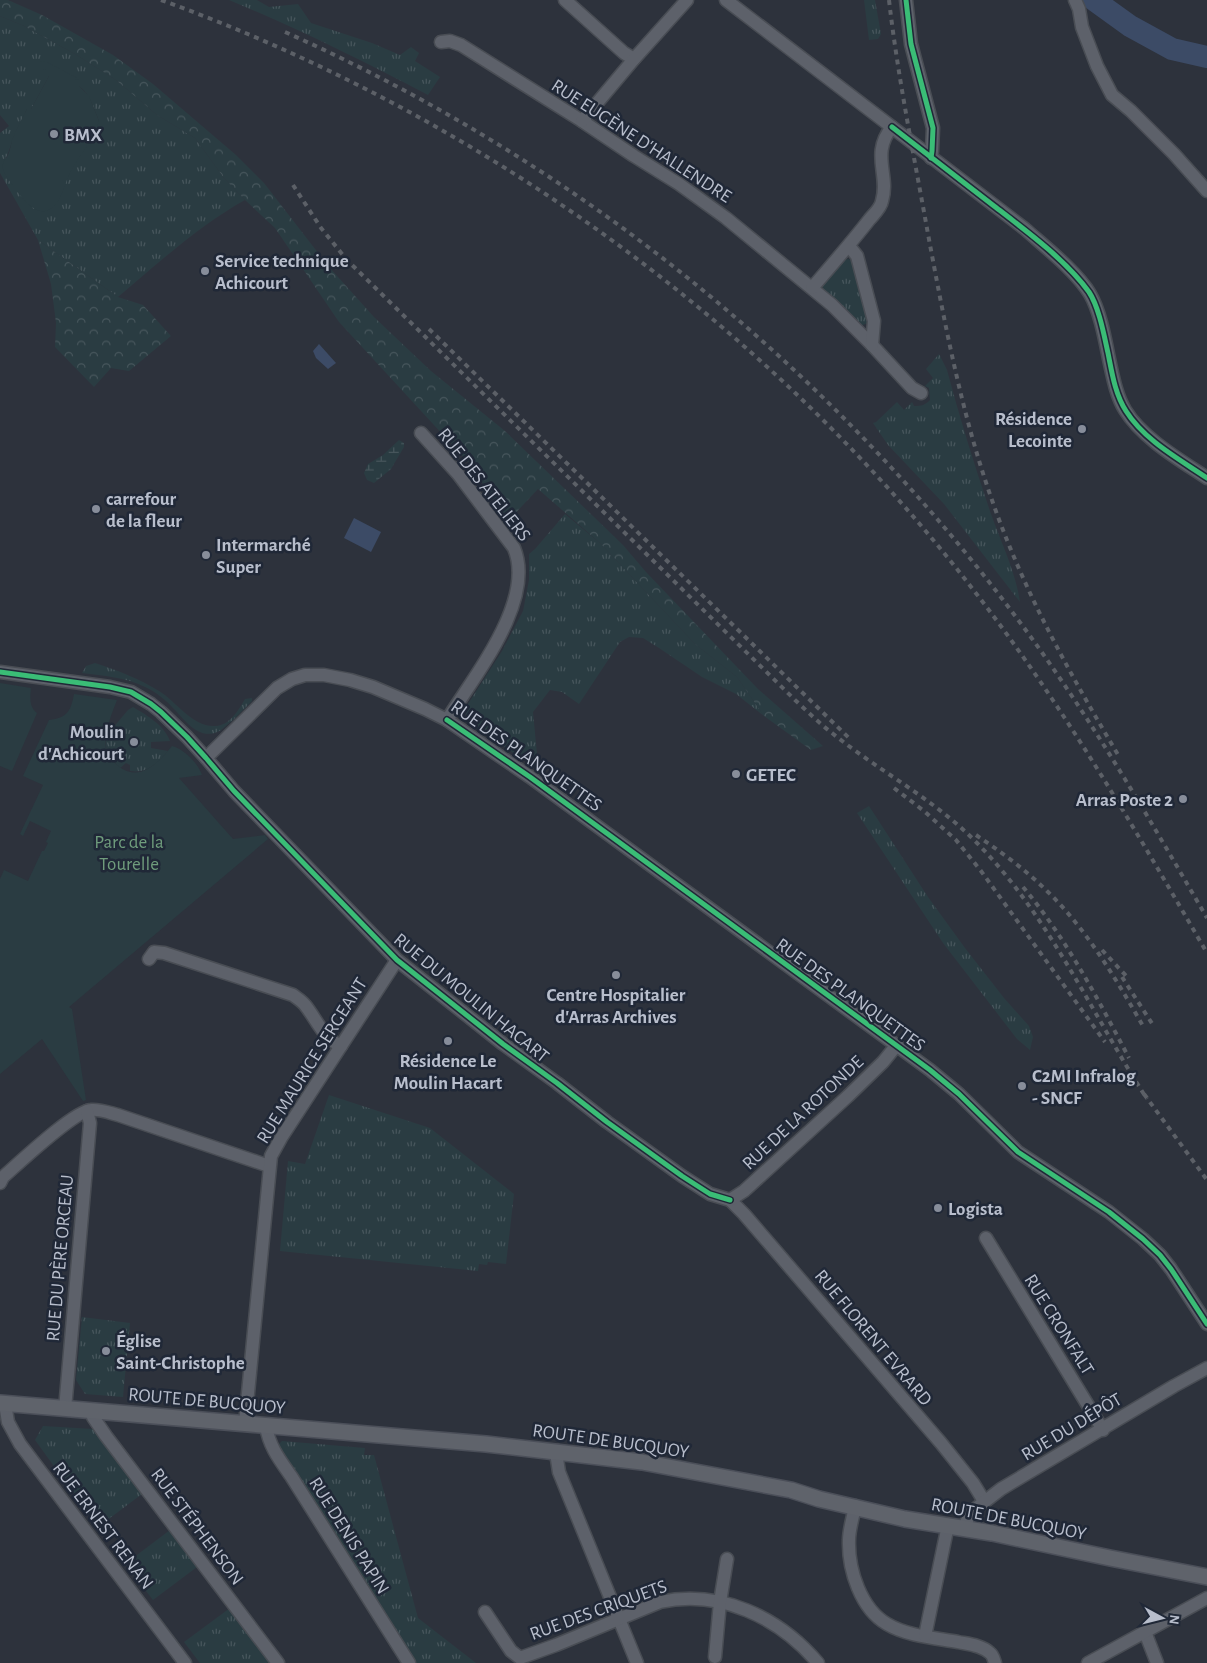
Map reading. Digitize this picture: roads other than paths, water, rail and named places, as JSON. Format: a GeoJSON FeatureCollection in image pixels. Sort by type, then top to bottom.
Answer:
{"type":"FeatureCollection","features":[{"type":"Feature","properties":{"kind":"main road","name":"ROUTE DE BUCQUOY"},"geometry":{"type":"LineString","coordinates":[[2,1404],[486,1444],[642,1462],[791,1490],[819,1499],[905,1518],[1207,1577]]}},
{"type":"Feature","properties":{"kind":"street"},"geometry":{"type":"LineString","coordinates":[[565,0],[624,53],[634,59]]}},
{"type":"Feature","properties":{"kind":"street"},"geometry":{"type":"LineString","coordinates":[[582,121],[687,0]]}},
{"type":"Feature","properties":{"kind":"street"},"geometry":{"type":"LineString","coordinates":[[726,0],[1025,229],[1065,266],[1090,294],[1098,314],[1116,389],[1125,410],[1140,429],[1207,478]]}},
{"type":"Feature","properties":{"kind":"street"},"geometry":{"type":"LineString","coordinates":[[906,0],[910,44],[933,128],[931,158]]}},
{"type":"Feature","properties":{"kind":"street"},"geometry":{"type":"LineString","coordinates":[[1075,0],[1079,9],[1082,26],[1097,66],[1112,95],[1131,111],[1207,190]]}},
{"type":"Feature","properties":{"kind":"street","name":"RUE EUGÈNE D'HALLENDRE"},"geometry":{"type":"LineString","coordinates":[[441,42],[461,45],[680,184],[726,218],[832,305],[912,388],[921,393]]}},
{"type":"Feature","properties":{"kind":"street"},"geometry":{"type":"LineString","coordinates":[[812,288],[849,246],[882,202],[884,187],[881,149],[887,133],[892,127]]}},
{"type":"Feature","properties":{"kind":"street"},"geometry":{"type":"LineString","coordinates":[[849,246],[857,256],[874,321],[872,345]]}},
{"type":"Feature","properties":{"kind":"street","name":"RUE DES ATELIERS"},"geometry":{"type":"LineString","coordinates":[[422,433],[468,487],[514,548],[520,574],[517,594],[507,621],[447,720]]}},
{"type":"Feature","properties":{"kind":"street","name":"RUE DU MOULIN HACART"},"geometry":{"type":"LineString","coordinates":[[0,672],[110,687],[131,692],[161,712],[206,758],[240,798],[397,960],[503,1044],[608,1122],[696,1185],[715,1196],[730,1200]]}},
{"type":"Feature","properties":{"kind":"street","name":"RUE DES PLANQUETTES"},"geometry":{"type":"LineString","coordinates":[[206,758],[277,688],[292,679],[304,675],[350,680],[396,697],[447,720],[530,777],[930,1070],[959,1094],[1018,1152],[1109,1212],[1143,1239],[1160,1255],[1171,1269],[1207,1324]]}},
{"type":"Feature","properties":{"kind":"street"},"geometry":{"type":"LineString","coordinates":[[149,959],[154,952],[164,952],[293,995],[304,1004],[324,1034],[334,1043],[341,1046]]}},
{"type":"Feature","properties":{"kind":"street","name":"RUE MAURICE SERGEANT"},"geometry":{"type":"LineString","coordinates":[[245,1424],[271,1156],[397,960]]}},
{"type":"Feature","properties":{"kind":"street","name":"RUE DE LA ROTONDE"},"geometry":{"type":"LineString","coordinates":[[730,1200],[744,1191],[848,1096],[883,1062],[896,1046]]}},
{"type":"Feature","properties":{"kind":"street"},"geometry":{"type":"LineString","coordinates":[[0,1183],[3,1177],[66,1123],[80,1113],[92,1110],[118,1115],[269,1166]]}},
{"type":"Feature","properties":{"kind":"street","name":"RUE DU PÈRE ORCEAU"},"geometry":{"type":"LineString","coordinates":[[65,1409],[90,1123],[88,1111]]}},
{"type":"Feature","properties":{"kind":"street","name":"RUE FLORENT EVRARD"},"geometry":{"type":"LineString","coordinates":[[730,1200],[941,1443],[974,1483],[984,1501]]}},
{"type":"Feature","properties":{"kind":"street","name":"RUE CRONFALT"},"geometry":{"type":"LineString","coordinates":[[986,1238],[1103,1430]]}},
{"type":"Feature","properties":{"kind":"street","name":"RUE DU DÉPÔT"},"geometry":{"type":"LineString","coordinates":[[964,1528],[970,1513],[1001,1489],[1207,1368]]}},
{"type":"Feature","properties":{"kind":"street","name":"RUE ERNEST RENAN"},"geometry":{"type":"LineString","coordinates":[[2,1404],[8,1422],[20,1444],[185,1663]]}},
{"type":"Feature","properties":{"kind":"street","name":"RUE STÉPHENSON"},"geometry":{"type":"LineString","coordinates":[[93,1411],[93,1417],[106,1436],[278,1663]]}},
{"type":"Feature","properties":{"kind":"street","name":"RUE DENIS PAPIN"},"geometry":{"type":"LineString","coordinates":[[266,1426],[268,1440],[273,1451],[296,1484],[403,1661]]}},
{"type":"Feature","properties":{"kind":"street"},"geometry":{"type":"LineString","coordinates":[[558,1451],[559,1472],[637,1663]]}},
{"type":"Feature","properties":{"kind":"street"},"geometry":{"type":"LineString","coordinates":[[854,1506],[850,1527],[849,1550],[857,1585],[865,1602],[886,1624],[925,1636],[978,1646],[991,1653],[995,1663]]}},
{"type":"Feature","properties":{"kind":"street"},"geometry":{"type":"LineString","coordinates":[[925,1636],[948,1525]]}},
{"type":"Feature","properties":{"kind":"street"},"geometry":{"type":"LineString","coordinates":[[715,1657],[720,1602],[727,1559]]}},
{"type":"Feature","properties":{"kind":"street","name":"RUE DES CRIQUETS"},"geometry":{"type":"LineString","coordinates":[[485,1612],[511,1651],[520,1658],[660,1602],[678,1598],[706,1599],[748,1610],[766,1620],[790,1635],[818,1663]]}},
{"type":"Feature","properties":{"kind":"street"},"geometry":{"type":"LineString","coordinates":[[1090,1662],[1207,1598]]}},
{"type":"Feature","properties":{"kind":"street"},"geometry":{"type":"LineString","coordinates":[[1145,1632],[1157,1663]]}},
{"type":"Feature","properties":{"kind":"water"},"geometry":{"type":"Polygon","coordinates":[[[319,344],[336,363],[328,369],[316,358],[313,351],[319,344]]]}},
{"type":"Feature","properties":{"kind":"water"},"geometry":{"type":"Polygon","coordinates":[[[354,518],[381,532],[371,552],[344,538],[354,518]]]}},
{"type":"Feature","properties":{"kind":"waterway"},"geometry":{"type":"LineString","coordinates":[[1094,0],[1130,26],[1172,49],[1207,57]]}},
{"type":"Feature","properties":{"kind":"railway"},"geometry":{"type":"LineString","coordinates":[[161,0],[279,47],[393,103],[504,167],[610,239],[710,317],[805,403],[894,494],[975,592],[1007,635],[1097,768],[1207,953]]}},
{"type":"Feature","properties":{"kind":"railway"},"geometry":{"type":"LineString","coordinates":[[889,0],[907,117],[941,302],[963,404],[982,470],[1006,537],[1034,602],[1084,696],[1120,758]]}},
{"type":"Feature","properties":{"kind":"railway"},"geometry":{"type":"LineString","coordinates":[[285,32],[393,84],[496,143],[596,209],[691,281],[782,359],[867,442],[947,531],[1022,625],[1096,732],[1207,918]]}},
{"type":"Feature","properties":{"kind":"railway"},"geometry":{"type":"LineString","coordinates":[[293,185],[321,228],[347,260],[795,700],[850,747],[943,812],[977,843],[1003,871],[1048,934],[1147,1099]]}},
{"type":"Feature","properties":{"kind":"railway"},"geometry":{"type":"LineString","coordinates":[[429,329],[850,739]]}},
{"type":"Feature","properties":{"kind":"railway"},"geometry":{"type":"LineString","coordinates":[[894,788],[924,811],[956,840],[981,871],[1105,1042]]}},
{"type":"Feature","properties":{"kind":"railway"},"geometry":{"type":"LineString","coordinates":[[976,835],[1040,884],[1076,922],[1100,956],[1143,1026]]}},
{"type":"Feature","properties":{"kind":"railway"},"geometry":{"type":"LineString","coordinates":[[1023,887],[1067,948],[1093,991],[1129,1058]]}},
{"type":"Feature","properties":{"kind":"railway"},"geometry":{"type":"LineString","coordinates":[[1102,950],[1129,979]]}},
{"type":"Feature","properties":{"kind":"railway"},"geometry":{"type":"LineString","coordinates":[[1122,977],[1153,1025]]}},
{"type":"Feature","properties":{"kind":"railway"},"geometry":{"type":"LineString","coordinates":[[1144,1094],[1207,1180]]}},
{"type":"Feature","properties":{"kind":"place","name":"BMX"},"geometry":{"type":"Point","coordinates":[54,134]}},
{"type":"Feature","properties":{"kind":"place","name":"Service technique Achicourt"},"geometry":{"type":"Point","coordinates":[205,271]}},
{"type":"Feature","properties":{"kind":"place","name":"Résidence Lecointe"},"geometry":{"type":"Point","coordinates":[1082,429]}},
{"type":"Feature","properties":{"kind":"place","name":"carrefour de la fleur"},"geometry":{"type":"Point","coordinates":[96,509]}},
{"type":"Feature","properties":{"kind":"place","name":"Intermarché Super"},"geometry":{"type":"Point","coordinates":[206,555]}},
{"type":"Feature","properties":{"kind":"place","name":"Moulin d'Achicourt"},"geometry":{"type":"Point","coordinates":[134,742]}},
{"type":"Feature","properties":{"kind":"place","name":"GETEC"},"geometry":{"type":"Point","coordinates":[736,774]}},
{"type":"Feature","properties":{"kind":"place","name":"Arras Poste 2"},"geometry":{"type":"Point","coordinates":[1183,799]}},
{"type":"Feature","properties":{"kind":"place","name":"Centre Hospitalier d'Arras Archives"},"geometry":{"type":"Point","coordinates":[616,975]}},
{"type":"Feature","properties":{"kind":"place","name":"Résidence Le Moulin Hacart"},"geometry":{"type":"Point","coordinates":[448,1041]}},
{"type":"Feature","properties":{"kind":"place","name":"C2MI Infralog - SNCF"},"geometry":{"type":"Point","coordinates":[1022,1086]}},
{"type":"Feature","properties":{"kind":"place","name":"Logista"},"geometry":{"type":"Point","coordinates":[938,1208]}},
{"type":"Feature","properties":{"kind":"place","name":"Église Saint-Christophe"},"geometry":{"type":"Point","coordinates":[106,1351]}},
{"type":"Feature","properties":{"kind":"park label","name":"Parc de la Tourelle"},"geometry":{"type":"Point","coordinates":[129,852]}}]}
